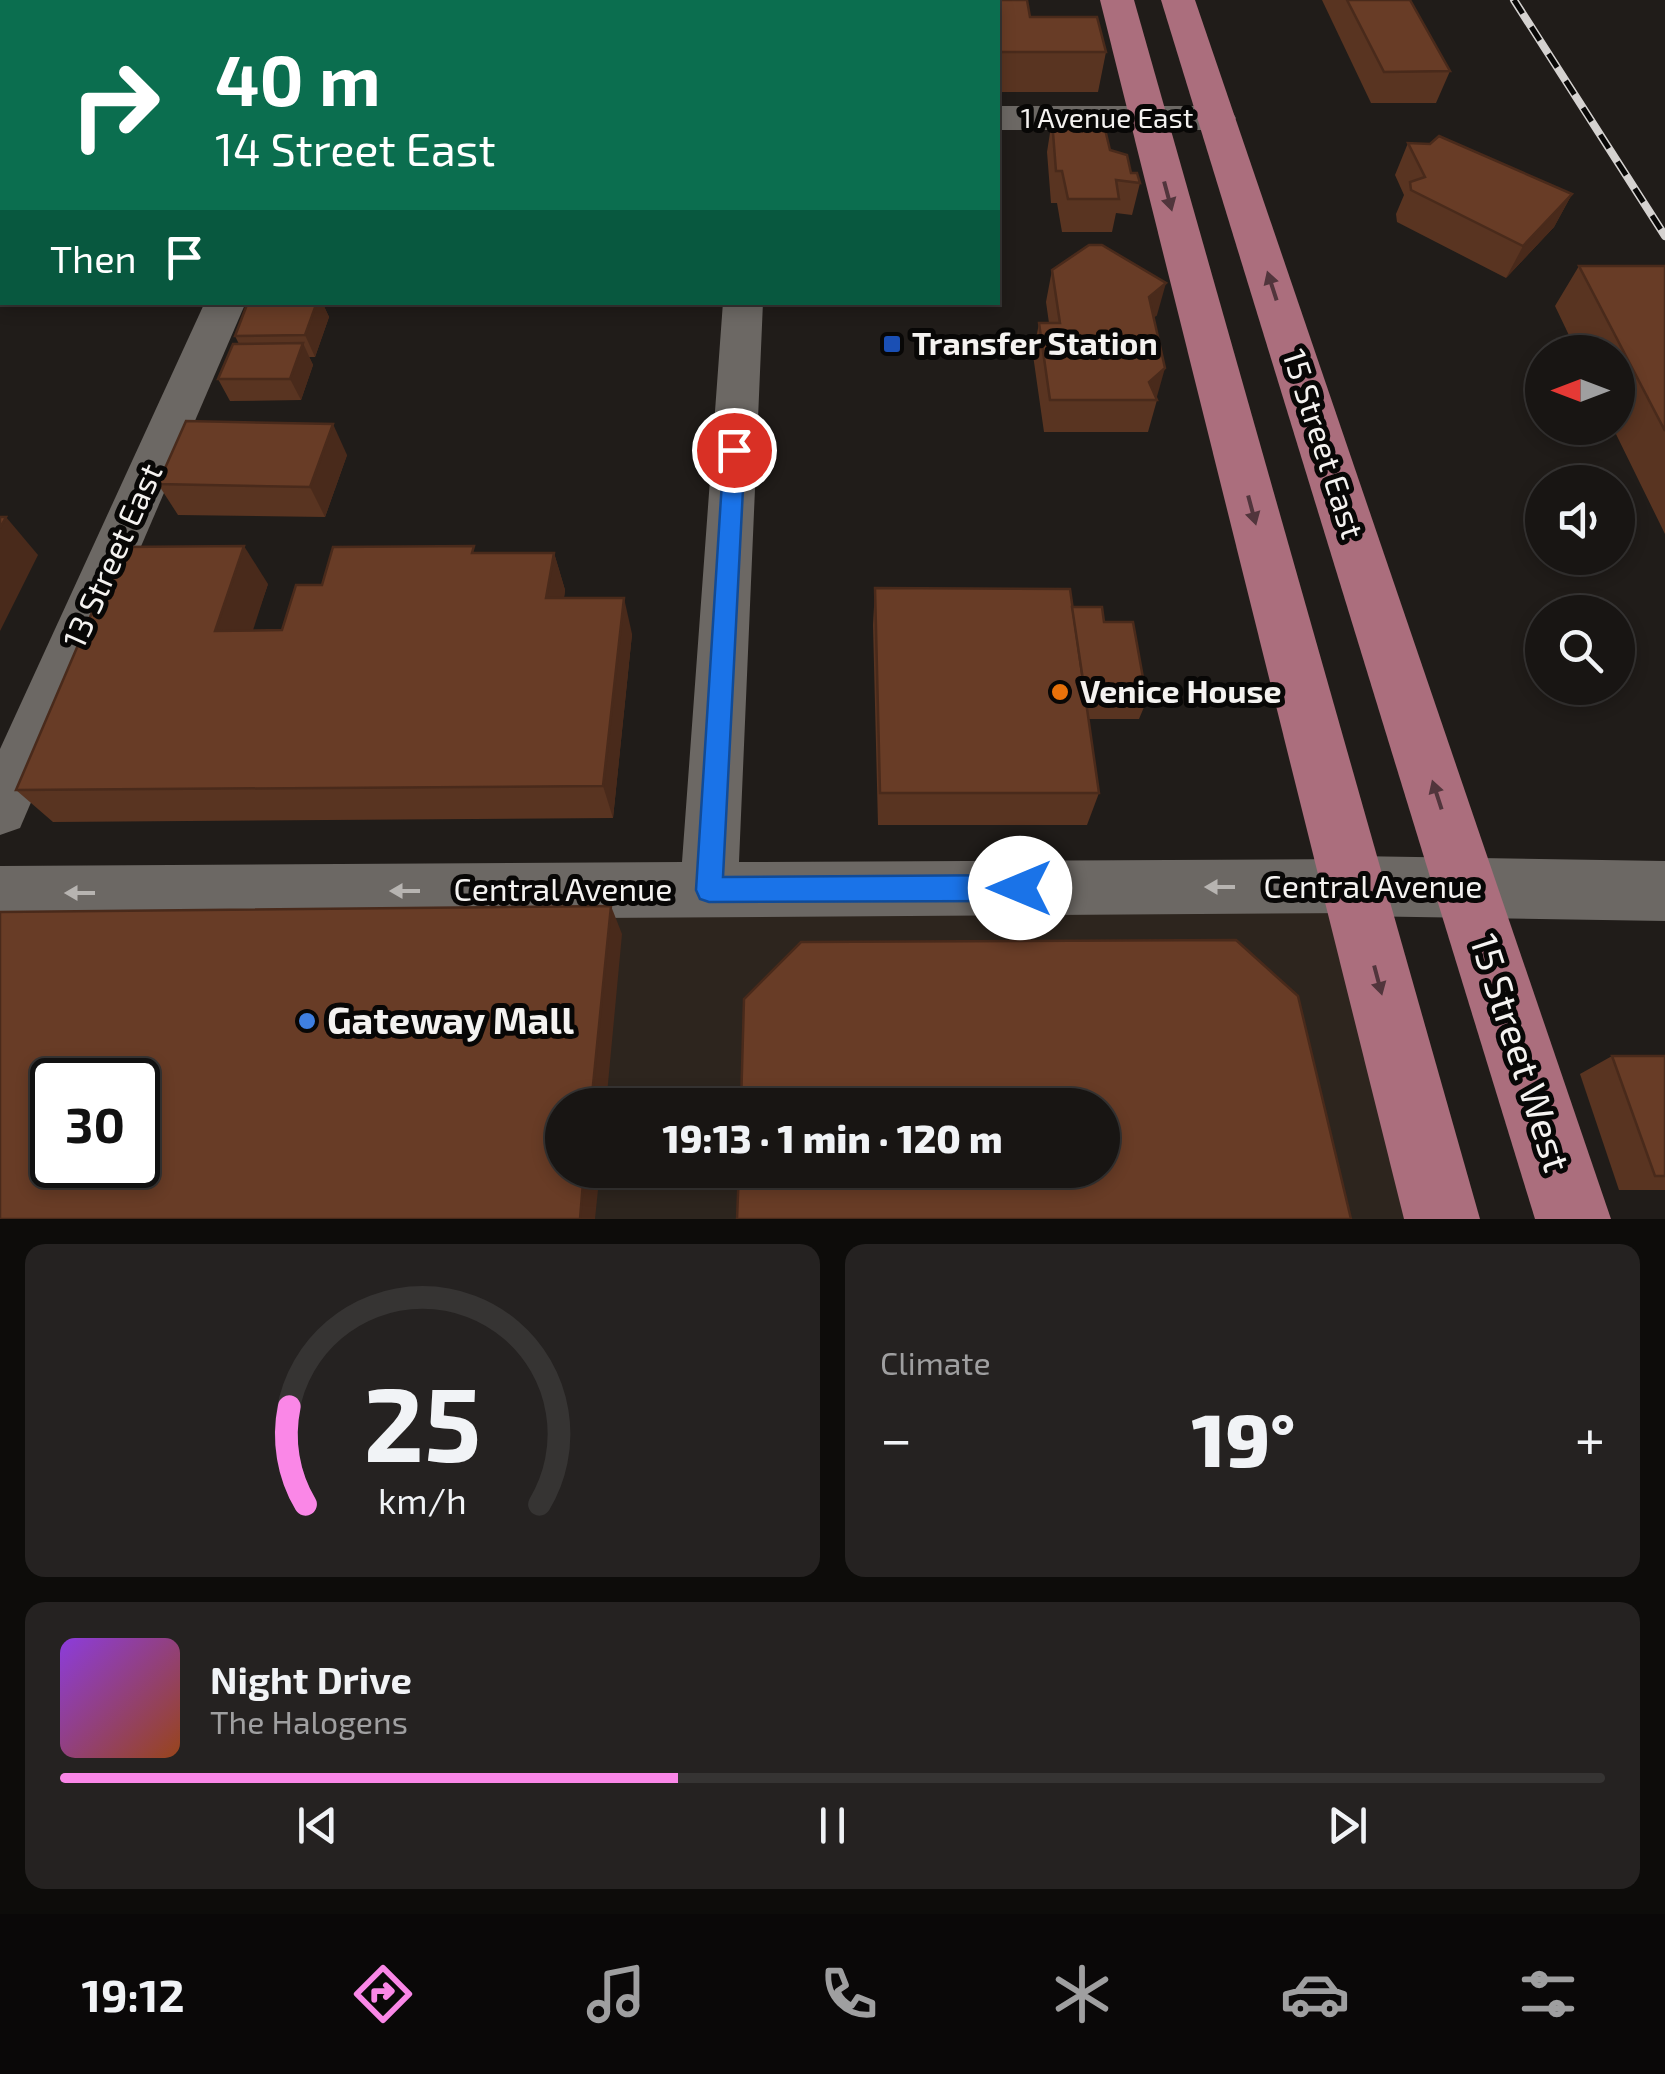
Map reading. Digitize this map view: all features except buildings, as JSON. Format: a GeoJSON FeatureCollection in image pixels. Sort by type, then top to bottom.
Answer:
{"type":"FeatureCollection","features":[{"type":"Feature","properties":{"kind":"main road"},"geometry":{"type":"LineString","coordinates":[[1117,0],[1442,1219]]}},
{"type":"Feature","properties":{"kind":"main road","name":"15 Street East"},"geometry":{"type":"LineString","coordinates":[[1178,0],[1468,888]]}},
{"type":"Feature","properties":{"kind":"main road","name":"15 Street West"},"geometry":{"type":"LineString","coordinates":[[1468,888],[1573,1219]]}},
{"type":"Feature","properties":{"kind":"street","name":"1 Avenue East"},"geometry":{"type":"LineString","coordinates":[[1000,118],[1217,118]]}},
{"type":"Feature","properties":{"kind":"street","name":"13 Street East"},"geometry":{"type":"LineString","coordinates":[[0,810],[225,305]]}},
{"type":"Feature","properties":{"kind":"street"},"geometry":{"type":"LineString","coordinates":[[709,890],[743,305]]}},
{"type":"Feature","properties":{"kind":"street","name":"Central Avenue"},"geometry":{"type":"LineString","coordinates":[[0,894],[1352,886],[1665,890]]}},
{"type":"Feature","properties":{"kind":"shaded area"},"geometry":{"type":"Polygon","coordinates":[[[1353,886],[1442,1219],[0,1219],[0,894],[1353,886]]]}},
{"type":"Feature","properties":{"kind":"railway"},"geometry":{"type":"LineString","coordinates":[[1514,0],[1665,236]]}},
{"type":"Feature","properties":{"kind":"place","name":"Transfer Station"},"geometry":{"type":"Point","coordinates":[892,344]}},
{"type":"Feature","properties":{"kind":"place","name":"Venice House"},"geometry":{"type":"Point","coordinates":[1060,692]}},
{"type":"Feature","properties":{"kind":"place","name":"Gateway Mall"},"geometry":{"type":"Point","coordinates":[307,1021]}},
{"type":"Feature","properties":{"kind":"route"},"geometry":{"type":"LineString","coordinates":[[734,450],[709,890],[1020,888]]}}]}
